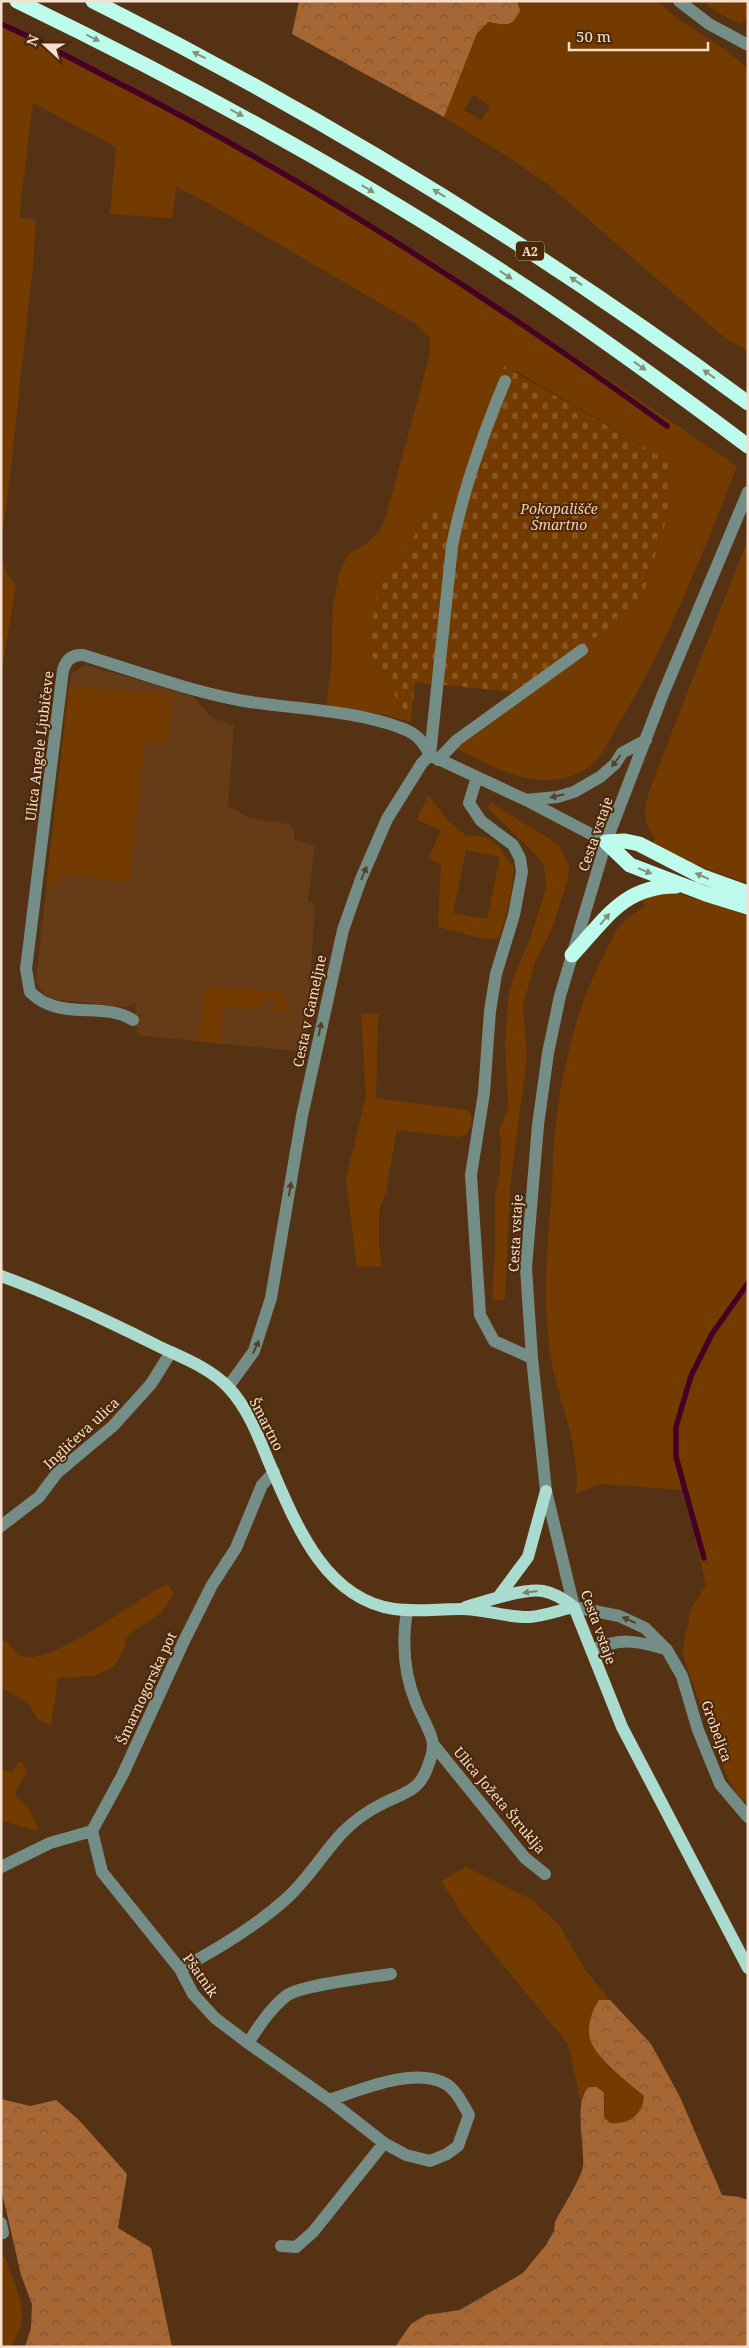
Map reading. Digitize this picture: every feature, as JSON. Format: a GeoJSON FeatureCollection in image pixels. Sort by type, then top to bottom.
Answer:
{"type":"FeatureCollection","features":[{"type":"Feature","properties":{"kind":"highway","name":"A2"},"geometry":{"type":"LineString","coordinates":[[17,1],[101,42],[238,114],[415,217],[552,304],[748,446]]}},
{"type":"Feature","properties":{"kind":"highway","name":"A2"},"geometry":{"type":"LineString","coordinates":[[93,1],[303,111],[433,189],[569,276],[645,328],[748,403]]}},
{"type":"Feature","properties":{"kind":"highway"},"geometry":{"type":"LineString","coordinates":[[606,842],[625,840],[639,844],[701,876],[748,893]]}},
{"type":"Feature","properties":{"kind":"highway"},"geometry":{"type":"LineString","coordinates":[[606,842],[630,865],[682,886],[748,907]]}},
{"type":"Feature","properties":{"kind":"highway"},"geometry":{"type":"LineString","coordinates":[[572,955],[616,906],[628,897],[642,890],[657,886],[682,886]]}},
{"type":"Feature","properties":{"kind":"main road","name":"Šmartno"},"geometry":{"type":"LineString","coordinates":[[1,1276],[49,1294],[170,1352],[207,1371],[228,1387],[246,1413],[309,1545],[334,1578],[345,1588],[374,1603],[407,1610],[461,1609]]}},
{"type":"Feature","properties":{"kind":"main road"},"geometry":{"type":"LineString","coordinates":[[499,1596],[528,1557],[546,1491]]}},
{"type":"Feature","properties":{"kind":"main road"},"geometry":{"type":"LineString","coordinates":[[461,1609],[499,1596],[542,1591],[559,1596],[574,1607]]}},
{"type":"Feature","properties":{"kind":"main road"},"geometry":{"type":"LineString","coordinates":[[461,1609],[531,1617],[574,1607]]}},
{"type":"Feature","properties":{"kind":"main road","name":"Cesta vstaje"},"geometry":{"type":"LineString","coordinates":[[574,1607],[622,1727],[748,1968]]}},
{"type":"Feature","properties":{"kind":"street"},"geometry":{"type":"LineString","coordinates":[[679,1],[709,24],[748,44]]}},
{"type":"Feature","properties":{"kind":"street"},"geometry":{"type":"LineString","coordinates":[[505,381],[489,419],[459,512],[452,546],[434,758],[526,800],[606,842]]}},
{"type":"Feature","properties":{"kind":"street","name":"Cesta vstaje"},"geometry":{"type":"LineString","coordinates":[[574,1607],[546,1491],[532,1358],[526,1268],[538,1126],[548,1053],[560,996],[606,842],[748,492]]}},
{"type":"Feature","properties":{"kind":"street","name":"Cesta v Gameljne"},"geometry":{"type":"LineString","coordinates":[[228,1387],[254,1351],[271,1298],[302,1116],[343,930],[361,879],[387,818],[417,769],[582,650]]}},
{"type":"Feature","properties":{"kind":"street","name":"Ulica Angele Ljubičeve"},"geometry":{"type":"LineString","coordinates":[[133,1020],[121,1014],[63,1009],[45,1003],[30,992],[26,969],[63,670],[69,659],[77,654],[83,655],[242,700],[368,718],[413,733],[423,741],[434,758]]}},
{"type":"Feature","properties":{"kind":"street"},"geometry":{"type":"LineString","coordinates":[[526,800],[557,797],[574,792],[600,777],[615,764],[622,753],[646,740]]}},
{"type":"Feature","properties":{"kind":"street"},"geometry":{"type":"LineString","coordinates":[[478,777],[469,803],[481,820],[513,845],[520,858],[522,872],[514,915],[493,993],[484,1094],[471,1175],[476,1275],[480,1315],[494,1341],[532,1358]]}},
{"type":"Feature","properties":{"kind":"street","name":"Ingličeva ulica"},"geometry":{"type":"LineString","coordinates":[[1,1526],[39,1496],[57,1473],[125,1414],[151,1384],[170,1352]]}},
{"type":"Feature","properties":{"kind":"street","name":"Šmarnogorska pot"},"geometry":{"type":"LineString","coordinates":[[92,1831],[122,1776],[212,1585],[236,1548],[262,1485],[274,1472]]}},
{"type":"Feature","properties":{"kind":"street","name":"Grobeljca"},"geometry":{"type":"LineString","coordinates":[[574,1607],[620,1616],[645,1628],[667,1650],[682,1676],[698,1730],[720,1784],[748,1816]]}},
{"type":"Feature","properties":{"kind":"street","name":"Ulica Jožeta Štruklja"},"geometry":{"type":"LineString","coordinates":[[407,1610],[404,1640],[409,1684],[433,1744],[525,1858],[545,1874]]}},
{"type":"Feature","properties":{"kind":"street"},"geometry":{"type":"LineString","coordinates":[[591,1650],[623,1640],[635,1641],[667,1650]]}},
{"type":"Feature","properties":{"kind":"street","name":"Ulica Jožeta Štruklja"},"geometry":{"type":"LineString","coordinates":[[180,1969],[256,1924],[288,1898],[314,1870],[343,1832],[361,1816],[381,1804],[414,1789],[422,1781],[428,1768],[433,1744]]}},
{"type":"Feature","properties":{"kind":"street"},"geometry":{"type":"LineString","coordinates":[[1,1867],[50,1843],[92,1831]]}},
{"type":"Feature","properties":{"kind":"street","name":"Pšatnik"},"geometry":{"type":"LineString","coordinates":[[92,1831],[102,1872],[180,1969],[193,1994],[215,2018],[248,2043],[384,2143],[406,2155],[430,2161],[447,2154],[458,2146],[469,2115],[461,2100],[447,2085],[430,2078],[405,2078],[328,2100]]}},
{"type":"Feature","properties":{"kind":"street"},"geometry":{"type":"LineString","coordinates":[[248,2043],[263,2019],[288,1994],[317,1986],[391,1974]]}},
{"type":"Feature","properties":{"kind":"street"},"geometry":{"type":"LineString","coordinates":[[281,2246],[296,2247],[313,2232],[384,2143]]}},
{"type":"Feature","properties":{"kind":"shaded area"},"geometry":{"type":"Polygon","coordinates":[[[85,665],[192,695],[212,718],[234,725],[228,806],[250,818],[289,824],[294,829],[294,840],[315,845],[308,902],[315,904],[306,1052],[137,1035],[135,1003],[125,1007],[53,999],[44,994],[37,984],[36,979],[71,674],[85,665]]]}},
{"type":"Feature","properties":{"kind":"green space"},"geometry":{"type":"Polygon","coordinates":[[[299,1],[517,1],[520,10],[512,22],[504,24],[488,22],[477,33],[444,117],[292,34],[299,1]]]}},
{"type":"Feature","properties":{"kind":"green space"},"geometry":{"type":"Polygon","coordinates":[[[517,1],[656,1],[677,18],[730,53],[748,69],[748,353],[725,338],[550,186],[510,158],[444,117],[477,32],[488,22],[498,24],[520,10],[517,1]],[[473,94],[464,110],[481,120],[490,107],[473,94]]]}},
{"type":"Feature","properties":{"kind":"green space"},"geometry":{"type":"Polygon","coordinates":[[[702,1],[748,1],[748,17],[741,24],[720,14],[702,1]]]}},
{"type":"Feature","properties":{"kind":"green space"},"geometry":{"type":"Polygon","coordinates":[[[1,25],[83,63],[272,167],[431,260],[737,466],[668,632],[607,745],[589,767],[567,777],[551,780],[535,779],[504,771],[458,749],[457,745],[465,730],[513,692],[590,639],[668,461],[518,372],[503,369],[453,511],[428,510],[410,544],[379,585],[370,653],[411,722],[381,714],[326,706],[331,671],[333,605],[339,575],[348,554],[365,545],[380,530],[386,516],[430,354],[430,338],[416,324],[208,203],[176,187],[172,218],[110,214],[116,147],[33,103],[19,217],[36,220],[33,264],[7,503],[2,533],[1,25]]]}},
{"type":"Feature","properties":{"kind":"green space","name":"Pokopališče Šmartno"},"geometry":{"type":"Polygon","coordinates":[[[504,366],[668,461],[672,501],[639,608],[513,692],[415,682],[411,722],[370,653],[370,633],[379,585],[410,544],[428,510],[453,511],[504,366]]]}},
{"type":"Feature","properties":{"kind":"green space"},"geometry":{"type":"Polygon","coordinates":[[[748,539],[748,881],[740,881],[689,862],[653,843],[655,838],[649,830],[645,813],[648,796],[657,770],[748,539]]]}},
{"type":"Feature","properties":{"kind":"green space"},"geometry":{"type":"Polygon","coordinates":[[[1,559],[6,572],[16,586],[1,674],[1,559]]]}},
{"type":"Feature","properties":{"kind":"green space"},"geometry":{"type":"Polygon","coordinates":[[[69,686],[173,694],[167,745],[145,743],[129,882],[61,874],[59,884],[46,888],[69,686]]]}},
{"type":"Feature","properties":{"kind":"green space"},"geometry":{"type":"Polygon","coordinates":[[[428,795],[451,824],[467,836],[487,837],[499,847],[514,868],[510,900],[500,937],[489,940],[438,927],[441,864],[429,858],[441,830],[417,820],[428,795]],[[466,850],[453,913],[487,919],[500,857],[466,850]]]}},
{"type":"Feature","properties":{"kind":"green space"},"geometry":{"type":"Polygon","coordinates":[[[490,802],[559,845],[569,866],[568,878],[552,929],[535,962],[523,1005],[527,1057],[510,1189],[505,1299],[500,1301],[492,1299],[495,1253],[495,1196],[500,1171],[501,1140],[499,1130],[508,1108],[505,1045],[508,997],[513,979],[531,936],[546,889],[546,879],[544,866],[536,855],[488,808],[490,802]]]}},
{"type":"Feature","properties":{"kind":"green space"},"geometry":{"type":"Polygon","coordinates":[[[676,893],[748,914],[748,1799],[742,1802],[730,1782],[713,1742],[682,1652],[691,1609],[706,1585],[684,1490],[601,1484],[576,1493],[575,1456],[556,1382],[547,1327],[546,1274],[554,1141],[561,1085],[574,1029],[589,986],[617,929],[625,920],[645,906],[642,899],[660,894],[676,893]]]}},
{"type":"Feature","properties":{"kind":"green space"},"geometry":{"type":"Polygon","coordinates":[[[205,986],[281,992],[289,1010],[288,1026],[286,1025],[287,1012],[273,1011],[274,999],[262,998],[261,1010],[223,1006],[220,1044],[199,1041],[205,986]]]}},
{"type":"Feature","properties":{"kind":"green space"},"geometry":{"type":"Polygon","coordinates":[[[361,1013],[378,1014],[376,1098],[467,1110],[471,1114],[472,1125],[466,1134],[458,1137],[397,1130],[386,1191],[379,1211],[379,1248],[382,1266],[357,1267],[346,1178],[366,1097],[361,1013]]]}},
{"type":"Feature","properties":{"kind":"green space"},"geometry":{"type":"Polygon","coordinates":[[[168,1584],[174,1593],[161,1613],[128,1635],[121,1656],[113,1667],[94,1676],[58,1678],[51,1725],[37,1719],[29,1704],[1,1687],[1,1640],[8,1642],[15,1652],[21,1656],[34,1657],[52,1652],[168,1584]]]}},
{"type":"Feature","properties":{"kind":"green space"},"geometry":{"type":"Polygon","coordinates":[[[22,1762],[27,1773],[17,1788],[15,1796],[28,1807],[38,1826],[36,1831],[1,1820],[1,1770],[13,1772],[17,1763],[22,1762]]]}},
{"type":"Feature","properties":{"kind":"green space"},"geometry":{"type":"Polygon","coordinates":[[[466,1867],[532,1900],[559,1925],[586,1971],[610,2000],[599,2000],[589,2034],[591,2041],[603,2058],[645,2097],[641,2109],[633,2118],[623,2122],[610,2123],[604,2117],[605,2104],[583,2091],[581,2103],[568,2044],[467,1921],[441,1881],[466,1867]]]}},
{"type":"Feature","properties":{"kind":"green space"},"geometry":{"type":"Polygon","coordinates":[[[599,2000],[610,2000],[651,2044],[680,2097],[722,2195],[748,2200],[748,2347],[395,2347],[411,2324],[426,2315],[460,2310],[523,2273],[546,2245],[554,2231],[555,2222],[582,2171],[581,2112],[584,2093],[589,2087],[597,2087],[604,2093],[604,2117],[610,2123],[628,2120],[641,2109],[644,2096],[608,2065],[590,2039],[590,2022],[599,2000]]]}},
{"type":"Feature","properties":{"kind":"green space"},"geometry":{"type":"Polygon","coordinates":[[[1,2099],[30,2106],[56,2100],[79,2120],[127,2174],[118,2228],[151,2248],[172,2347],[25,2347],[31,2328],[32,2304],[21,2275],[1,2188],[1,2099]]]}},
{"type":"Feature","properties":{"kind":"green space"},"geometry":{"type":"Polygon","coordinates":[[[5,2257],[20,2300],[22,2317],[18,2334],[11,2347],[1,2347],[1,2258],[5,2257]]]}},
{"type":"Feature","properties":{"kind":"waterway"},"geometry":{"type":"LineString","coordinates":[[1,24],[52,48],[204,128],[340,207],[538,335],[667,426]]}},
{"type":"Feature","properties":{"kind":"waterway"},"geometry":{"type":"LineString","coordinates":[[704,1558],[676,1457],[676,1427],[691,1376],[712,1334],[748,1283]]}}]}
